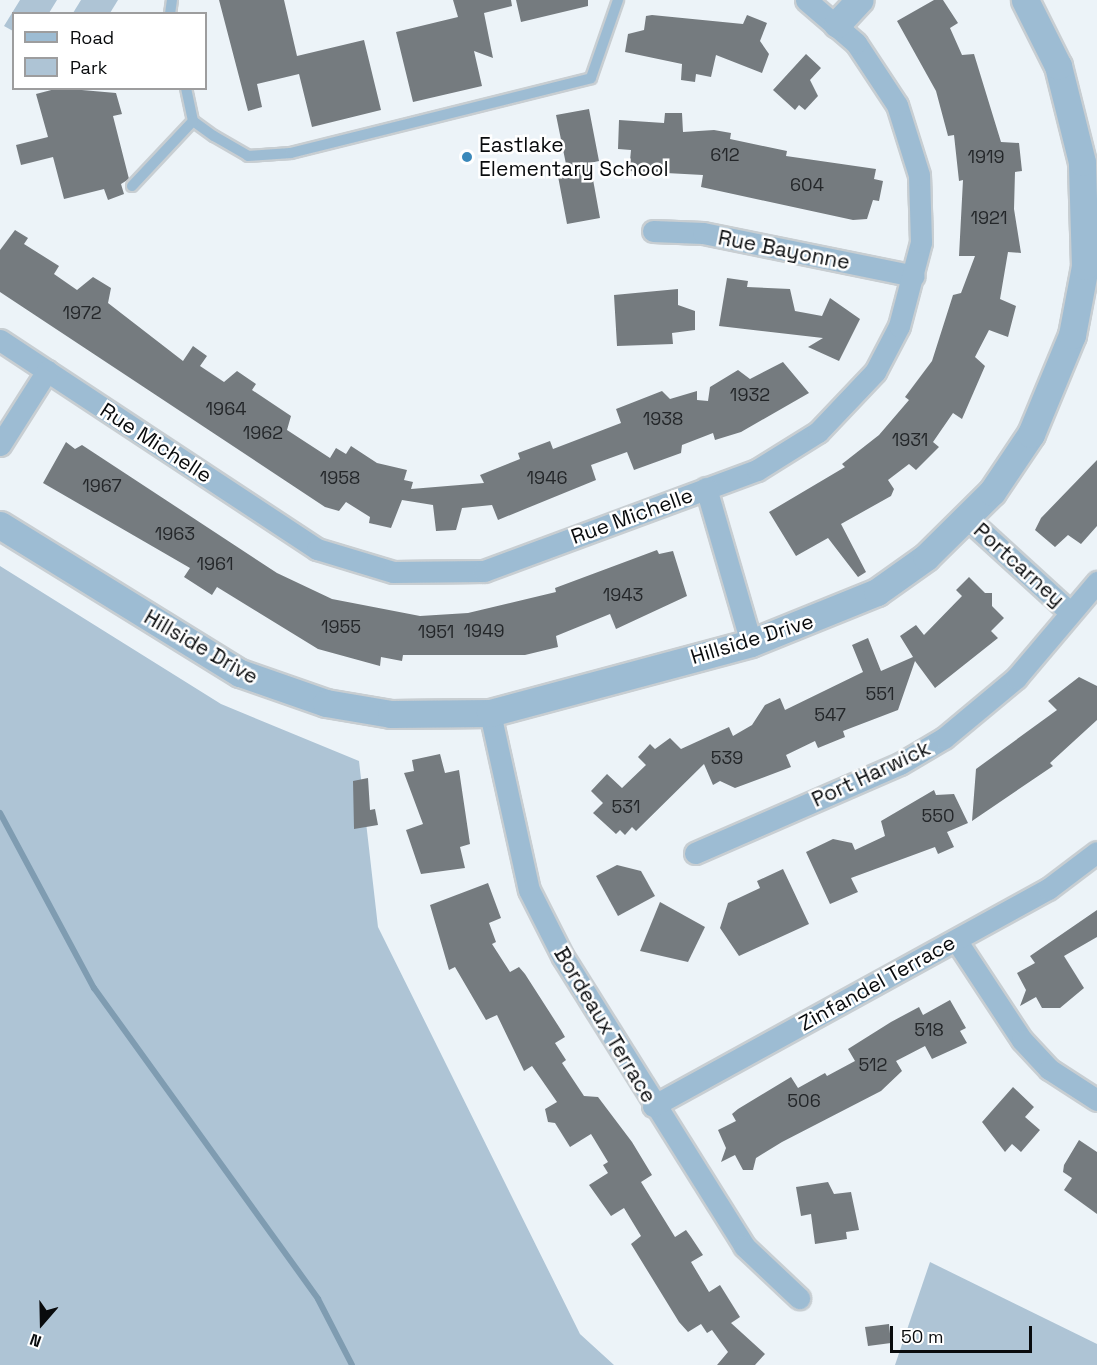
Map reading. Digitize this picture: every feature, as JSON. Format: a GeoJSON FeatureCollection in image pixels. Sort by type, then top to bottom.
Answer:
{"type":"FeatureCollection","features":[{"type":"Feature","properties":{"kind":"street","name":"Rue Michelle"},"geometry":{"type":"LineString","coordinates":[[0,340],[317,549],[393,572],[484,571],[757,470],[839,414],[888,350],[914,276],[923,216],[910,136],[875,68],[837,24],[806,0]]}},
{"type":"Feature","properties":{"kind":"street"},"geometry":{"type":"LineString","coordinates":[[837,24],[859,0]]}},
{"type":"Feature","properties":{"kind":"street","name":"Hillside Drive"},"geometry":{"type":"LineString","coordinates":[[0,525],[214,660],[266,685],[380,713],[490,713],[751,643],[877,592],[968,519],[1013,464],[1061,369],[1084,266],[1091,194],[1069,98],[1026,0]]}},
{"type":"Feature","properties":{"kind":"street","name":"Rue Bayonne"},"geometry":{"type":"LineString","coordinates":[[653,231],[702,233],[914,276]]}},
{"type":"Feature","properties":{"kind":"street"},"geometry":{"type":"LineString","coordinates":[[0,445],[47,372]]}},
{"type":"Feature","properties":{"kind":"street"},"geometry":{"type":"LineString","coordinates":[[706,488],[751,643]]}},
{"type":"Feature","properties":{"kind":"street","name":"Portcarney"},"geometry":{"type":"LineString","coordinates":[[968,519],[1070,612]]}},
{"type":"Feature","properties":{"kind":"street","name":"Port Harwick"},"geometry":{"type":"LineString","coordinates":[[695,853],[900,764],[944,738],[1016,678],[1097,582]]}},
{"type":"Feature","properties":{"kind":"street","name":"Bordeaux Terrace"},"geometry":{"type":"LineString","coordinates":[[490,713],[529,890],[653,1106],[744,1246],[799,1298]]}},
{"type":"Feature","properties":{"kind":"street","name":"Zinfandel Terrace"},"geometry":{"type":"LineString","coordinates":[[653,1106],[1048,889],[1097,852]]}},
{"type":"Feature","properties":{"kind":"street"},"geometry":{"type":"LineString","coordinates":[[956,940],[1022,1040],[1049,1069],[1097,1100]]}},
{"type":"Feature","properties":{"kind":"lane"},"geometry":{"type":"LineString","coordinates":[[186,90],[193,121],[248,156],[291,153],[591,78],[618,0]]}},
{"type":"Feature","properties":{"kind":"lane"},"geometry":{"type":"LineString","coordinates":[[132,186],[193,121]]}},
{"type":"Feature","properties":{"kind":"green space"},"geometry":{"type":"Polygon","coordinates":[[[20,0],[57,0],[50,12],[13,12],[20,0]]]}},
{"type":"Feature","properties":{"kind":"green space"},"geometry":{"type":"Polygon","coordinates":[[[81,0],[118,0],[111,12],[74,12],[81,0]]]}},
{"type":"Feature","properties":{"kind":"green space"},"geometry":{"type":"Polygon","coordinates":[[[12,13],[12,30],[4,26],[12,13]]]}},
{"type":"Feature","properties":{"kind":"green space"},"geometry":{"type":"Polygon","coordinates":[[[0,566],[221,704],[359,761],[378,927],[580,1334],[614,1365],[0,1365],[0,566]]]}},
{"type":"Feature","properties":{"kind":"green space"},"geometry":{"type":"Polygon","coordinates":[[[930,1262],[1097,1344],[1097,1365],[895,1365],[930,1262]]]}},
{"type":"Feature","properties":{"kind":"building"},"geometry":{"type":"Polygon","coordinates":[[[219,0],[284,0],[297,56],[364,40],[381,110],[312,127],[299,74],[257,84],[262,107],[248,111],[219,0]]]}},
{"type":"Feature","properties":{"kind":"building"},"geometry":{"type":"Polygon","coordinates":[[[453,0],[511,0],[512,6],[484,13],[493,58],[474,51],[482,86],[413,102],[396,32],[458,17],[453,0]]]}},
{"type":"Feature","properties":{"kind":"building"},"geometry":{"type":"Polygon","coordinates":[[[516,0],[588,0],[588,6],[521,22],[516,0]]]}},
{"type":"Feature","properties":{"kind":"building"},"geometry":{"type":"Polygon","coordinates":[[[934,0],[943,0],[958,23],[950,28],[962,55],[974,54],[1001,142],[1019,143],[1022,171],[1015,172],[1014,209],[1021,253],[1008,252],[1000,299],[1016,306],[1008,337],[989,330],[975,357],[985,366],[962,419],[953,413],[933,442],[939,447],[916,470],[909,464],[888,480],[894,489],[891,496],[841,524],[866,572],[858,577],[828,538],[796,556],[769,512],[845,467],[842,464],[879,435],[909,400],[905,397],[932,361],[953,295],[961,293],[975,256],[959,256],[963,180],[959,181],[954,135],[948,136],[936,91],[897,21],[934,0]]]}},
{"type":"Feature","properties":{"kind":"building"},"geometry":{"type":"Polygon","coordinates":[[[747,15],[767,23],[760,41],[769,54],[762,73],[716,55],[711,77],[696,74],[695,82],[681,80],[682,64],[625,52],[628,34],[644,30],[646,16],[743,24],[747,15]]]}},
{"type":"Feature","properties":{"kind":"building"},"geometry":{"type":"Polygon","coordinates":[[[806,54],[821,68],[810,80],[818,96],[805,110],[799,105],[795,110],[773,90],[806,54]]]}},
{"type":"Feature","properties":{"kind":"building"},"geometry":{"type":"Polygon","coordinates":[[[51,90],[116,93],[122,114],[113,116],[129,179],[121,184],[124,194],[108,200],[104,189],[64,199],[53,157],[21,165],[16,145],[48,137],[36,94],[51,90]]]}},
{"type":"Feature","properties":{"kind":"building"},"geometry":{"type":"Polygon","coordinates":[[[589,109],[599,161],[590,163],[600,218],[567,224],[557,171],[567,169],[556,115],[589,109]]]}},
{"type":"Feature","properties":{"kind":"building"},"geometry":{"type":"Polygon","coordinates":[[[665,113],[682,113],[683,132],[714,130],[731,133],[730,139],[787,151],[786,156],[876,169],[874,179],[883,181],[879,201],[873,200],[867,219],[853,220],[701,187],[703,175],[629,171],[631,150],[618,149],[619,120],[664,123],[665,113]]]}},
{"type":"Feature","properties":{"kind":"building"},"geometry":{"type":"Polygon","coordinates":[[[15,230],[28,238],[24,244],[59,266],[54,274],[77,290],[93,277],[111,288],[108,303],[183,361],[193,346],[207,356],[200,366],[224,382],[237,371],[256,384],[252,390],[291,416],[287,430],[330,458],[336,448],[346,454],[351,446],[377,463],[407,470],[404,480],[413,482],[411,489],[484,483],[480,475],[520,459],[518,453],[550,441],[553,449],[621,423],[616,409],[662,391],[670,399],[697,391],[697,400],[708,401],[710,387],[738,370],[750,379],[783,362],[809,393],[741,432],[715,440],[713,433],[682,445],[681,453],[634,470],[627,452],[591,465],[596,480],[498,520],[492,505],[462,508],[456,530],[436,531],[433,505],[402,500],[391,528],[369,523],[370,517],[346,502],[339,511],[325,507],[0,292],[0,250],[15,230]]]}},
{"type":"Feature","properties":{"kind":"building"},"geometry":{"type":"Polygon","coordinates":[[[727,278],[748,281],[747,287],[790,289],[795,311],[822,316],[830,298],[860,319],[839,361],[808,347],[823,338],[719,326],[727,278]]]}},
{"type":"Feature","properties":{"kind":"building"},"geometry":{"type":"Polygon","coordinates":[[[678,289],[678,305],[695,311],[695,330],[672,333],[673,344],[617,346],[614,295],[678,289]]]}},
{"type":"Feature","properties":{"kind":"building"},"geometry":{"type":"Polygon","coordinates":[[[66,442],[75,449],[82,445],[277,573],[332,599],[420,616],[468,613],[556,592],[555,588],[657,550],[659,554],[673,551],[687,596],[616,629],[610,614],[556,636],[558,647],[525,655],[403,655],[402,661],[381,657],[380,666],[318,649],[217,587],[212,595],[184,577],[190,568],[43,483],[66,442]]]}},
{"type":"Feature","properties":{"kind":"building"},"geometry":{"type":"Polygon","coordinates":[[[1097,460],[1097,526],[1081,544],[1068,535],[1055,547],[1035,530],[1041,518],[1097,460]]]}},
{"type":"Feature","properties":{"kind":"building"},"geometry":{"type":"Polygon","coordinates":[[[969,577],[985,593],[992,593],[992,606],[1004,618],[991,631],[998,638],[935,688],[915,661],[898,710],[843,731],[845,737],[818,748],[815,741],[786,755],[791,767],[735,788],[720,781],[713,785],[704,764],[636,831],[632,827],[625,835],[620,830],[616,834],[593,813],[603,803],[591,791],[607,774],[622,788],[646,765],[638,757],[650,744],[655,749],[670,738],[681,749],[729,727],[733,736],[752,725],[765,705],[780,698],[785,710],[863,672],[852,645],[868,638],[881,671],[913,657],[900,636],[916,625],[924,635],[962,596],[956,590],[969,577]]]}},
{"type":"Feature","properties":{"kind":"building"},"geometry":{"type":"Polygon","coordinates":[[[1079,677],[1097,686],[1097,720],[1050,763],[1053,766],[972,821],[976,769],[1057,710],[1048,701],[1079,677]]]}},
{"type":"Feature","properties":{"kind":"building"},"geometry":{"type":"Polygon","coordinates":[[[440,754],[445,773],[459,770],[470,844],[460,847],[465,868],[421,874],[406,830],[423,824],[404,773],[414,771],[412,760],[440,754]]]}},
{"type":"Feature","properties":{"kind":"building"},"geometry":{"type":"Polygon","coordinates":[[[368,778],[370,810],[375,809],[378,825],[354,829],[353,781],[368,778]]]}},
{"type":"Feature","properties":{"kind":"building"},"geometry":{"type":"Polygon","coordinates":[[[934,790],[936,795],[954,794],[968,823],[947,832],[954,847],[938,854],[935,847],[851,878],[858,892],[830,904],[806,852],[833,839],[852,843],[855,850],[885,836],[881,821],[934,790]]]}},
{"type":"Feature","properties":{"kind":"building"},"geometry":{"type":"Polygon","coordinates":[[[617,865],[641,871],[655,896],[618,916],[596,876],[617,865]]]}},
{"type":"Feature","properties":{"kind":"building"},"geometry":{"type":"Polygon","coordinates":[[[783,869],[809,924],[739,956],[720,928],[728,903],[760,888],[757,881],[783,869]]]}},
{"type":"Feature","properties":{"kind":"building"},"geometry":{"type":"Polygon","coordinates":[[[488,883],[501,918],[489,923],[496,942],[492,944],[510,972],[519,967],[525,974],[561,1030],[565,1037],[555,1043],[566,1060],[562,1063],[584,1096],[598,1097],[632,1142],[652,1175],[641,1182],[675,1237],[686,1230],[703,1255],[691,1262],[709,1292],[720,1285],[740,1317],[731,1323],[765,1354],[755,1365],[717,1365],[728,1352],[712,1330],[707,1333],[701,1324],[688,1332],[679,1322],[631,1244],[641,1236],[624,1208],[611,1216],[589,1185],[608,1173],[603,1165],[608,1162],[591,1134],[570,1147],[555,1123],[548,1122],[545,1109],[557,1102],[532,1066],[524,1071],[497,1015],[486,1020],[455,967],[449,970],[430,905],[488,883]]]}},
{"type":"Feature","properties":{"kind":"building"},"geometry":{"type":"Polygon","coordinates":[[[660,902],[705,927],[688,962],[640,951],[660,902]]]}},
{"type":"Feature","properties":{"kind":"building"},"geometry":{"type":"Polygon","coordinates":[[[1097,910],[1097,937],[1064,956],[1084,988],[1060,1008],[1042,1008],[1036,997],[1020,1006],[1026,990],[1017,973],[1035,963],[1030,956],[1097,910]]]}},
{"type":"Feature","properties":{"kind":"building"},"geometry":{"type":"Polygon","coordinates":[[[950,1000],[966,1028],[960,1031],[967,1043],[932,1059],[925,1046],[896,1061],[902,1071],[881,1091],[782,1142],[756,1158],[753,1170],[743,1170],[735,1155],[721,1162],[726,1148],[718,1130],[736,1121],[732,1114],[738,1109],[791,1077],[798,1088],[825,1073],[827,1076],[855,1061],[848,1049],[891,1022],[919,1007],[923,1015],[950,1000]]]}},
{"type":"Feature","properties":{"kind":"building"},"geometry":{"type":"Polygon","coordinates":[[[1013,1087],[1034,1107],[1025,1117],[1040,1130],[1021,1152],[1012,1144],[1005,1152],[982,1122],[1013,1087]]]}},
{"type":"Feature","properties":{"kind":"building"},"geometry":{"type":"Polygon","coordinates":[[[1079,1140],[1097,1152],[1097,1214],[1064,1190],[1072,1178],[1063,1172],[1064,1165],[1079,1140]]]}},
{"type":"Feature","properties":{"kind":"building"},"geometry":{"type":"Polygon","coordinates":[[[828,1182],[834,1194],[851,1192],[859,1230],[846,1232],[847,1239],[815,1244],[811,1214],[801,1216],[796,1187],[828,1182]]]}},
{"type":"Feature","properties":{"kind":"building"},"geometry":{"type":"Polygon","coordinates":[[[889,1324],[891,1343],[868,1346],[865,1327],[889,1324]]]}},
{"type":"Feature","properties":{"kind":"waterway"},"geometry":{"type":"LineString","coordinates":[[0,813],[94,988],[318,1299],[352,1365]]}},
{"type":"Feature","properties":{"kind":"place","name":"Eastlake Elementary School"},"geometry":{"type":"Point","coordinates":[467,157]}}]}
